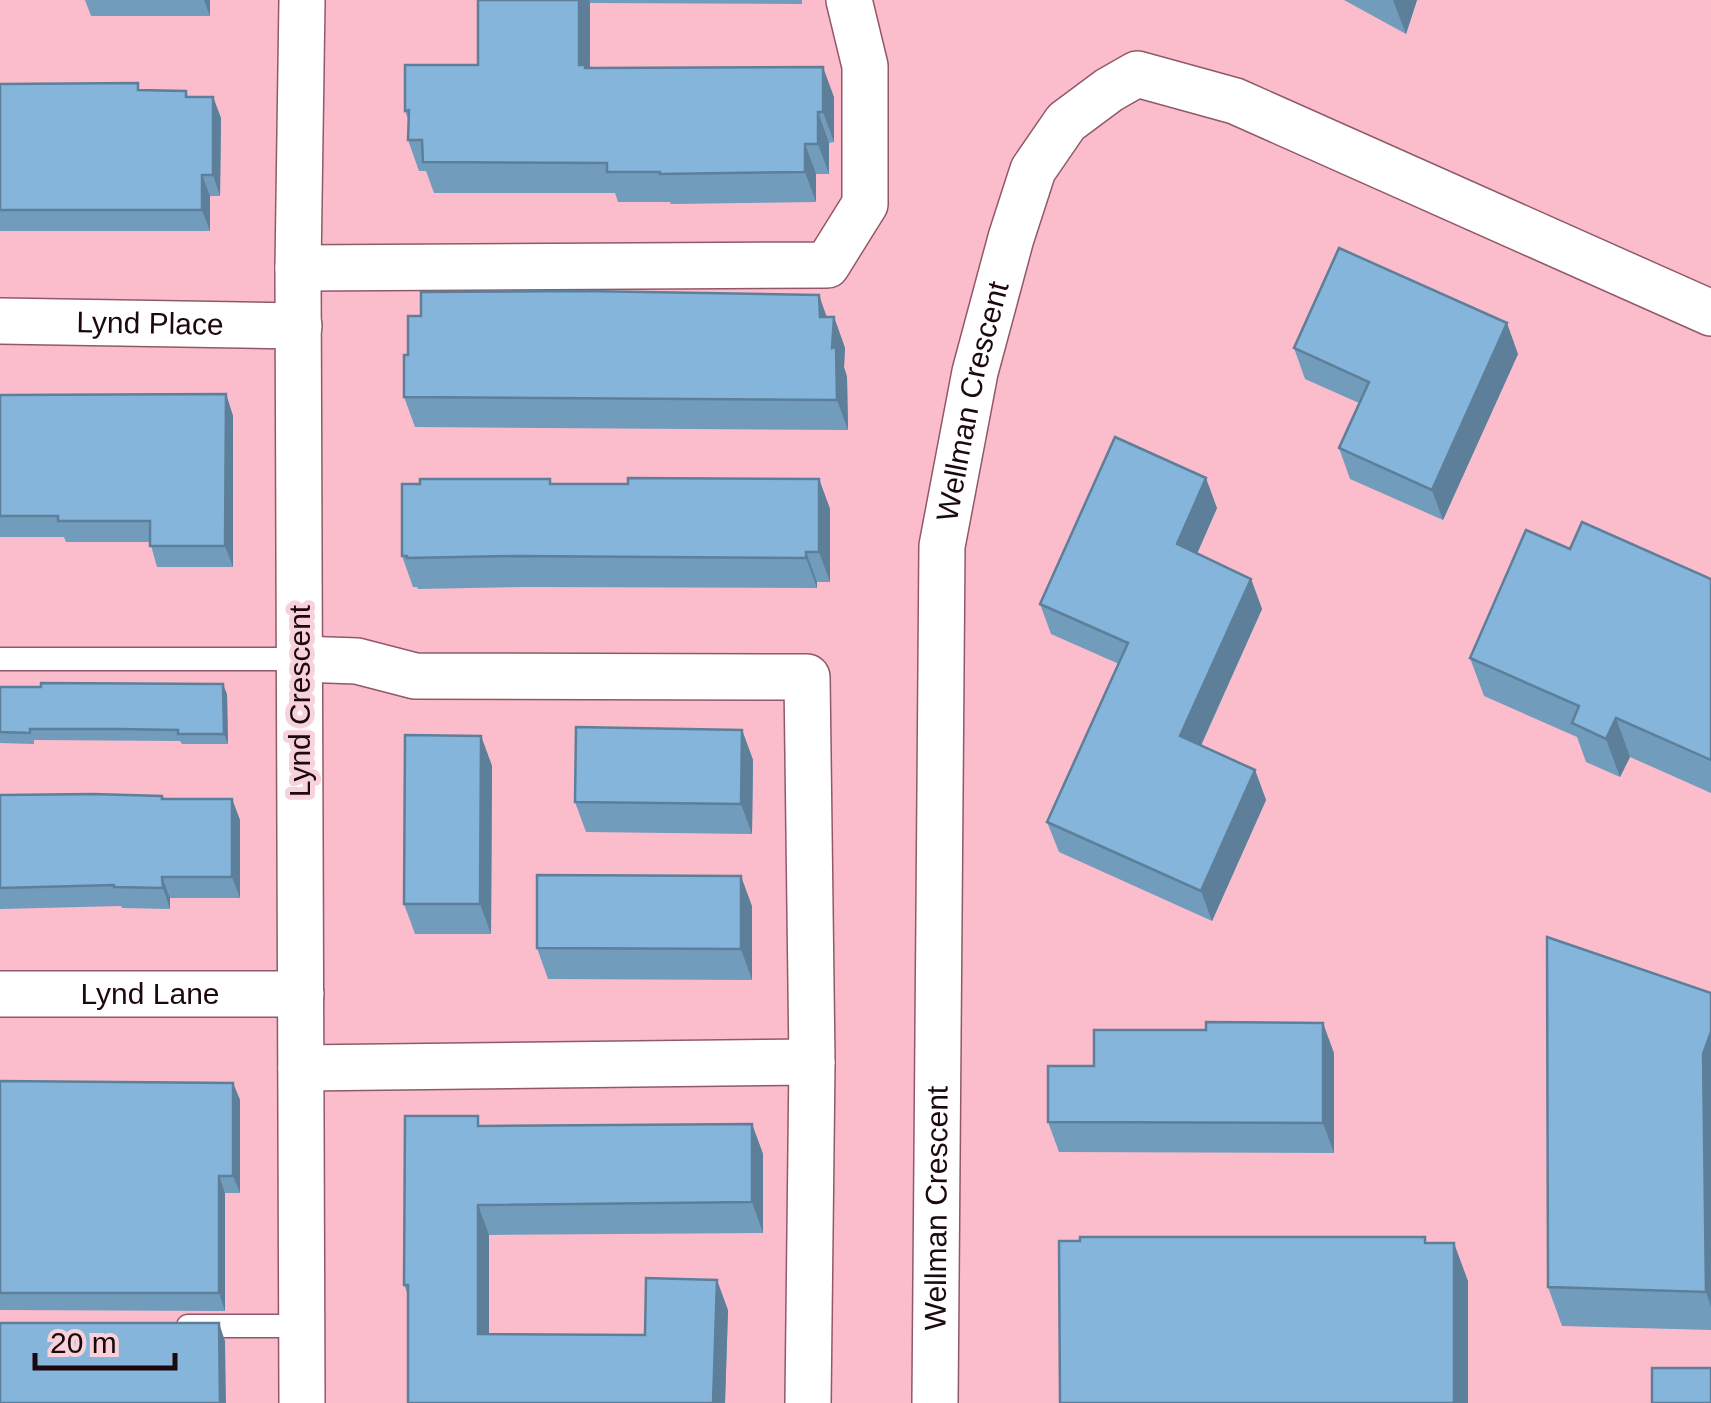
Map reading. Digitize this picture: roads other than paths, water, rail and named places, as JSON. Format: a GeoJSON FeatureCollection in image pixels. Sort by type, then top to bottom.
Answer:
{"type":"FeatureCollection","features":[{"type":"Feature","properties":{"kind":"street","name":"Lynd Crescent"},"geometry":{"type":"LineString","coordinates":[[302,0],[298,268],[302,1403]]}},
{"type":"Feature","properties":{"kind":"street"},"geometry":{"type":"LineString","coordinates":[[298,268],[827,266],[865,204],[866,66],[849,0]]}},
{"type":"Feature","properties":{"kind":"street","name":"Wellman Crescent"},"geometry":{"type":"LineString","coordinates":[[935,1403],[942,546],[975,372],[1011,238],[1034,170],[1066,122],[1136,74],[1235,100],[1711,313]]}},
{"type":"Feature","properties":{"kind":"street","name":"Lynd Place"},"geometry":{"type":"LineString","coordinates":[[0,322],[299,326]]}},
{"type":"Feature","properties":{"kind":"street"},"geometry":{"type":"LineString","coordinates":[[300,659],[357,661],[415,676],[807,676],[812,1062],[808,1403]]}},
{"type":"Feature","properties":{"kind":"street","name":"Lynd Lane"},"geometry":{"type":"LineString","coordinates":[[0,994],[301,994]]}},
{"type":"Feature","properties":{"kind":"street"},"geometry":{"type":"LineString","coordinates":[[301,1068],[812,1062]]}},
{"type":"Feature","properties":{"kind":"lane"},"geometry":{"type":"LineString","coordinates":[[0,659],[300,659]]}},
{"type":"Feature","properties":{"kind":"lane"},"geometry":{"type":"LineString","coordinates":[[159,1326],[301,1326]]}}]}
